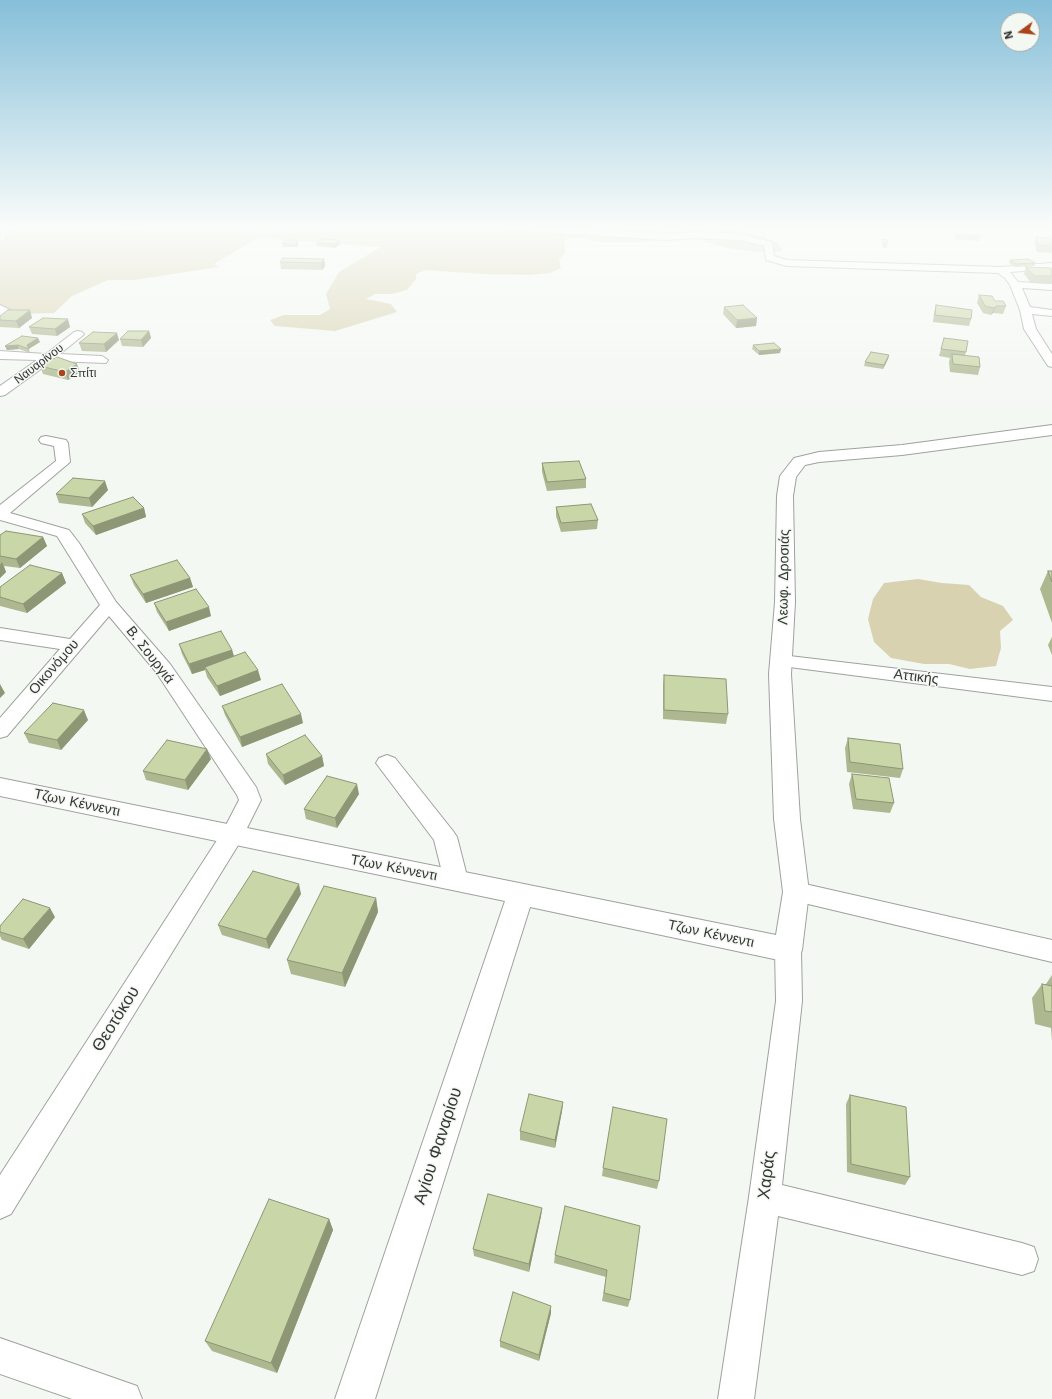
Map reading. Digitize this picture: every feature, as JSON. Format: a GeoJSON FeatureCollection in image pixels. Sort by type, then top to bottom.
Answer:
{"type":"FeatureCollection","features":[{"type":"Feature","properties":{"kind":"street"},"geometry":{"type":"LineString","coordinates":[[1018,292],[1026,310],[1030,329],[1038,344],[1052,363]]}},
{"type":"Feature","properties":{"kind":"street"},"geometry":{"type":"LineString","coordinates":[[0,308],[6,311],[0,316]]}},
{"type":"Feature","properties":{"kind":"street"},"geometry":{"type":"LineString","coordinates":[[1026,310],[1052,312]]}},
{"type":"Feature","properties":{"kind":"street","name":"Ναυαρίνου"},"geometry":{"type":"LineString","coordinates":[[0,392],[50,357],[78,334]]}},
{"type":"Feature","properties":{"kind":"street"},"geometry":{"type":"LineString","coordinates":[[1038,344],[1052,345]]}},
{"type":"Feature","properties":{"kind":"street"},"geometry":{"type":"LineString","coordinates":[[0,355],[102,360]]}},
{"type":"Feature","properties":{"kind":"street","name":"Λεωφ. Δροσιάς"},"geometry":{"type":"LineString","coordinates":[[788,950],[796,892],[787,819],[781,661],[785,602],[785,496],[788,476],[800,461],[819,457],[902,450],[1052,430]]}},
{"type":"Feature","properties":{"kind":"street"},"geometry":{"type":"LineString","coordinates":[[0,514],[63,462],[61,443],[46,440]]}},
{"type":"Feature","properties":{"kind":"street","name":"Β. Σουργιά"},"geometry":{"type":"LineString","coordinates":[[0,514],[63,533],[71,543],[109,605],[163,668],[248,793],[250,800],[232,836]]}},
{"type":"Feature","properties":{"kind":"street","name":"Οικονόμου"},"geometry":{"type":"LineString","coordinates":[[0,731],[72,645],[109,605]]}},
{"type":"Feature","properties":{"kind":"street"},"geometry":{"type":"LineString","coordinates":[[0,634],[72,645]]}},
{"type":"Feature","properties":{"kind":"street","name":"Αττικής"},"geometry":{"type":"LineString","coordinates":[[781,661],[1052,694]]}},
{"type":"Feature","properties":{"kind":"street"},"geometry":{"type":"LineString","coordinates":[[386,763],[445,837],[456,880]]}},
{"type":"Feature","properties":{"kind":"street","name":"Τζων Κέννεντι"},"geometry":{"type":"LineString","coordinates":[[0,787],[232,836],[456,880],[788,950]]}},
{"type":"Feature","properties":{"kind":"street","name":"Θεοτόκου"},"geometry":{"type":"LineString","coordinates":[[0,1202],[232,836]]}},
{"type":"Feature","properties":{"kind":"street"},"geometry":{"type":"LineString","coordinates":[[796,892],[1052,950]]}},
{"type":"Feature","properties":{"kind":"street","name":"Αγίου Φαναρίου"},"geometry":{"type":"LineString","coordinates":[[355,1399],[521,894]]}},
{"type":"Feature","properties":{"kind":"street","name":"Χαράς"},"geometry":{"type":"LineString","coordinates":[[736,1399],[765,1197],[789,1001],[788,950]]}},
{"type":"Feature","properties":{"kind":"street"},"geometry":{"type":"LineString","coordinates":[[765,1197],[1022,1259]]}},
{"type":"Feature","properties":{"kind":"street"},"geometry":{"type":"LineString","coordinates":[[0,1356],[124,1399]]}},
{"type":"Feature","properties":{"kind":"shaded area"},"geometry":{"type":"Polygon","coordinates":[[[0,292],[80,292],[72,296],[54,313],[17,314],[0,309],[0,292]]]}},
{"type":"Feature","properties":{"kind":"shaded area"},"geometry":{"type":"Polygon","coordinates":[[[327,292],[398,292],[392,294],[375,294],[366,299],[391,304],[397,312],[335,331],[275,326],[270,320],[284,315],[320,315],[330,309],[326,294],[327,292]]]}},
{"type":"Feature","properties":{"kind":"shaded area"},"geometry":{"type":"Polygon","coordinates":[[[918,579],[969,585],[981,597],[1003,606],[1013,620],[1000,631],[1001,648],[996,666],[970,669],[949,664],[924,664],[891,658],[874,642],[868,619],[873,599],[884,583],[918,579]]]}},
{"type":"Feature","properties":{"kind":"building"},"geometry":{"type":"Polygon","coordinates":[[[979,295],[992,296],[995,301],[1003,301],[1006,306],[996,306],[994,308],[985,306],[979,295]]]}},
{"type":"Feature","properties":{"kind":"building"},"geometry":{"type":"Polygon","coordinates":[[[743,305],[757,318],[737,320],[724,307],[743,305]]]}},
{"type":"Feature","properties":{"kind":"building"},"geometry":{"type":"Polygon","coordinates":[[[936,305],[972,310],[971,319],[935,315],[936,305]]]}},
{"type":"Feature","properties":{"kind":"building"},"geometry":{"type":"Polygon","coordinates":[[[8,310],[30,310],[16,321],[0,320],[0,316],[8,310]]]}},
{"type":"Feature","properties":{"kind":"building"},"geometry":{"type":"Polygon","coordinates":[[[43,318],[68,319],[55,329],[29,327],[43,318]]]}},
{"type":"Feature","properties":{"kind":"building"},"geometry":{"type":"Polygon","coordinates":[[[128,331],[149,331],[141,340],[120,339],[128,331]]]}},
{"type":"Feature","properties":{"kind":"building"},"geometry":{"type":"Polygon","coordinates":[[[93,332],[117,333],[104,344],[79,343],[93,332]]]}},
{"type":"Feature","properties":{"kind":"building"},"geometry":{"type":"Polygon","coordinates":[[[22,336],[38,338],[27,345],[29,349],[18,345],[5,346],[22,336]]]}},
{"type":"Feature","properties":{"kind":"building"},"geometry":{"type":"Polygon","coordinates":[[[944,338],[968,341],[966,352],[941,349],[944,338]]]}},
{"type":"Feature","properties":{"kind":"building"},"geometry":{"type":"Polygon","coordinates":[[[774,343],[781,349],[759,351],[753,345],[774,343]]]}},
{"type":"Feature","properties":{"kind":"building"},"geometry":{"type":"Polygon","coordinates":[[[871,352],[889,355],[884,365],[865,362],[871,352]]]}},
{"type":"Feature","properties":{"kind":"building"},"geometry":{"type":"Polygon","coordinates":[[[952,354],[979,357],[980,367],[953,364],[952,354]]]}},
{"type":"Feature","properties":{"kind":"building"},"geometry":{"type":"Polygon","coordinates":[[[57,357],[77,364],[65,372],[40,366],[57,357]]]}},
{"type":"Feature","properties":{"kind":"building"},"geometry":{"type":"Polygon","coordinates":[[[579,461],[586,479],[547,482],[542,463],[579,461]]]}},
{"type":"Feature","properties":{"kind":"building"},"geometry":{"type":"Polygon","coordinates":[[[73,478],[105,481],[89,498],[56,494],[73,478]]]}},
{"type":"Feature","properties":{"kind":"building"},"geometry":{"type":"Polygon","coordinates":[[[133,497],[144,508],[93,526],[82,514],[133,497]]]}},
{"type":"Feature","properties":{"kind":"building"},"geometry":{"type":"Polygon","coordinates":[[[591,504],[598,520],[561,523],[556,507],[591,504]]]}},
{"type":"Feature","properties":{"kind":"building"},"geometry":{"type":"Polygon","coordinates":[[[6,531],[43,537],[16,559],[0,556],[0,535],[6,531]]]}},
{"type":"Feature","properties":{"kind":"building"},"geometry":{"type":"Polygon","coordinates":[[[177,560],[190,578],[143,594],[130,575],[177,560]]]}},
{"type":"Feature","properties":{"kind":"building"},"geometry":{"type":"Polygon","coordinates":[[[30,565],[62,573],[23,604],[0,597],[0,587],[30,565]]]}},
{"type":"Feature","properties":{"kind":"building"},"geometry":{"type":"Polygon","coordinates":[[[1048,571],[1052,571],[1052,582],[1048,571]]]}},
{"type":"Feature","properties":{"kind":"building"},"geometry":{"type":"Polygon","coordinates":[[[196,589],[209,607],[166,622],[154,603],[196,589]]]}},
{"type":"Feature","properties":{"kind":"building"},"geometry":{"type":"Polygon","coordinates":[[[221,631],[232,650],[189,664],[179,644],[221,631]]]}},
{"type":"Feature","properties":{"kind":"building"},"geometry":{"type":"Polygon","coordinates":[[[245,652],[258,670],[217,686],[205,667],[245,652]]]}},
{"type":"Feature","properties":{"kind":"building"},"geometry":{"type":"Polygon","coordinates":[[[664,675],[726,679],[728,714],[664,710],[664,675]]]}},
{"type":"Feature","properties":{"kind":"building"},"geometry":{"type":"Polygon","coordinates":[[[282,684],[301,714],[240,737],[222,706],[282,684]]]}},
{"type":"Feature","properties":{"kind":"building"},"geometry":{"type":"Polygon","coordinates":[[[53,703],[84,710],[57,740],[24,733],[53,703]]]}},
{"type":"Feature","properties":{"kind":"building"},"geometry":{"type":"Polygon","coordinates":[[[305,735],[322,756],[283,775],[266,754],[305,735]]]}},
{"type":"Feature","properties":{"kind":"building"},"geometry":{"type":"Polygon","coordinates":[[[848,738],[900,744],[903,769],[850,762],[848,738]]]}},
{"type":"Feature","properties":{"kind":"building"},"geometry":{"type":"Polygon","coordinates":[[[167,740],[207,749],[185,780],[143,771],[167,740]]]}},
{"type":"Feature","properties":{"kind":"building"},"geometry":{"type":"Polygon","coordinates":[[[852,774],[889,778],[894,803],[856,799],[852,774]]]}},
{"type":"Feature","properties":{"kind":"building"},"geometry":{"type":"Polygon","coordinates":[[[327,776],[357,784],[335,818],[304,809],[327,776]]]}},
{"type":"Feature","properties":{"kind":"building"},"geometry":{"type":"Polygon","coordinates":[[[253,871],[299,884],[266,939],[218,925],[253,871]]]}},
{"type":"Feature","properties":{"kind":"building"},"geometry":{"type":"Polygon","coordinates":[[[324,886],[376,898],[342,973],[287,960],[324,886]]]}},
{"type":"Feature","properties":{"kind":"building"},"geometry":{"type":"Polygon","coordinates":[[[23,899],[50,908],[23,939],[0,932],[0,926],[23,899]]]}},
{"type":"Feature","properties":{"kind":"building"},"geometry":{"type":"Polygon","coordinates":[[[1042,984],[1052,986],[1052,1012],[1045,1011],[1042,984]]]}},
{"type":"Feature","properties":{"kind":"building"},"geometry":{"type":"Polygon","coordinates":[[[529,1094],[563,1102],[555,1140],[520,1131],[529,1094]]]}},
{"type":"Feature","properties":{"kind":"building"},"geometry":{"type":"Polygon","coordinates":[[[850,1095],[906,1107],[910,1177],[851,1164],[850,1095]]]}},
{"type":"Feature","properties":{"kind":"building"},"geometry":{"type":"Polygon","coordinates":[[[613,1107],[667,1119],[659,1181],[603,1168],[613,1107]]]}},
{"type":"Feature","properties":{"kind":"building"},"geometry":{"type":"Polygon","coordinates":[[[488,1194],[542,1208],[529,1264],[473,1249],[488,1194]]]}},
{"type":"Feature","properties":{"kind":"building"},"geometry":{"type":"Polygon","coordinates":[[[269,1199],[329,1219],[271,1363],[205,1341],[269,1199]]]}},
{"type":"Feature","properties":{"kind":"building"},"geometry":{"type":"Polygon","coordinates":[[[565,1206],[640,1226],[630,1300],[604,1293],[607,1270],[555,1255],[565,1206]]]}},
{"type":"Feature","properties":{"kind":"building"},"geometry":{"type":"Polygon","coordinates":[[[513,1292],[551,1306],[539,1355],[500,1341],[513,1292]]]}},
{"type":"Feature","properties":{"kind":"place","name":"Σπίτι"},"geometry":{"type":"Point","coordinates":[62,373]}}]}
